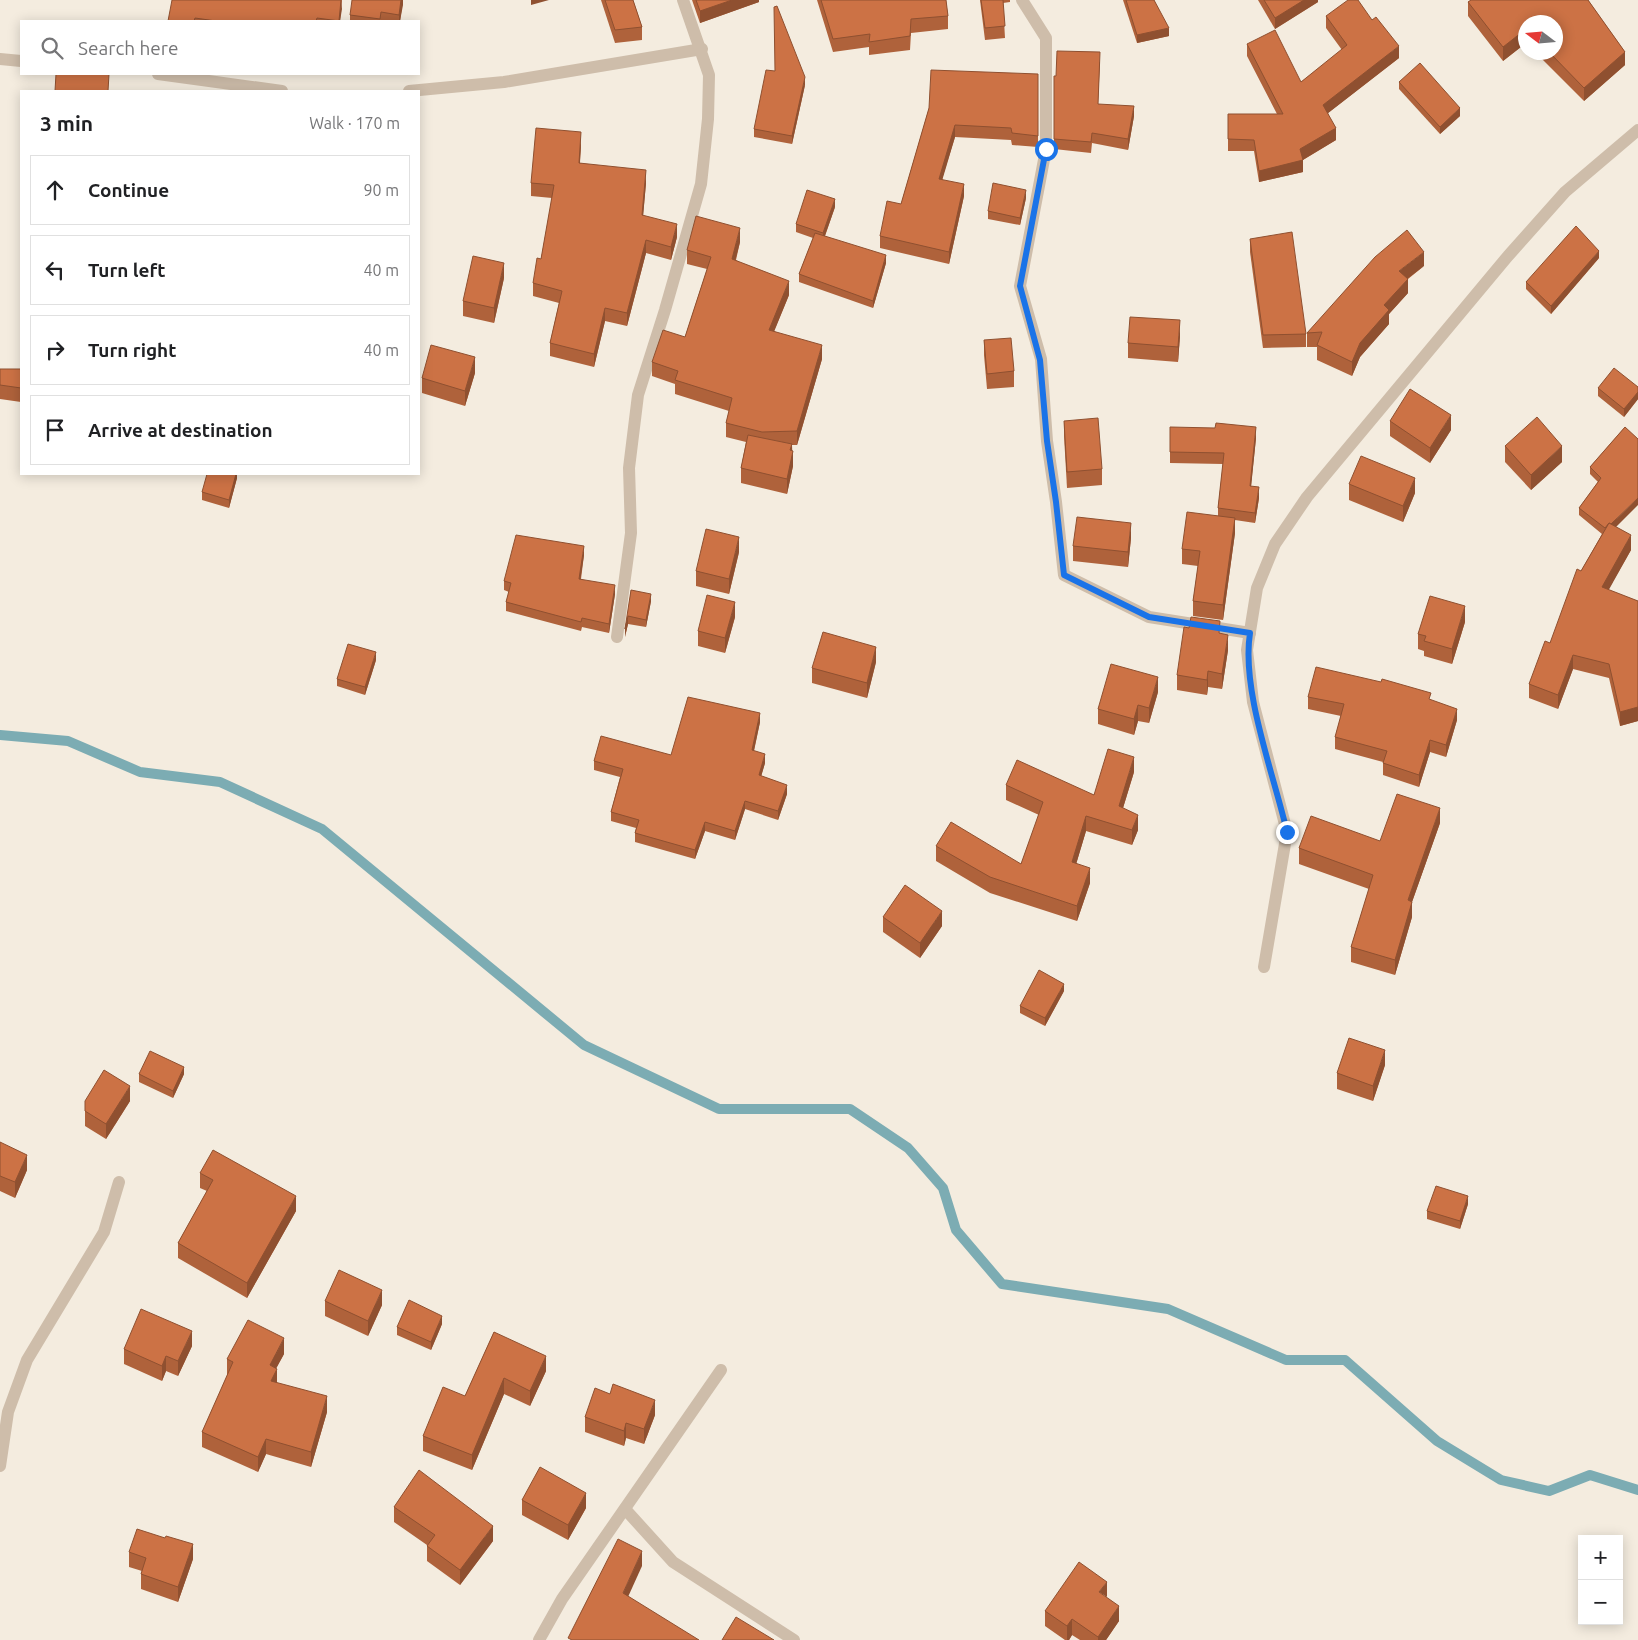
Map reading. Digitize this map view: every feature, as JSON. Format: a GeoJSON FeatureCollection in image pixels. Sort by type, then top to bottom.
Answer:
{"type":"FeatureCollection","features":[{"type":"Feature","properties":{"kind":"street"},"geometry":{"type":"LineString","coordinates":[[617,637],[631,533],[629,468],[638,395],[665,310],[701,184],[708,119],[709,75],[702,49],[683,0]]}},
{"type":"Feature","properties":{"kind":"street"},"geometry":{"type":"LineString","coordinates":[[1022,0],[1046,38],[1046,149],[1020,286],[1040,360],[1047,441],[1064,575],[1149,617],[1250,633]]}},
{"type":"Feature","properties":{"kind":"street"},"geometry":{"type":"LineString","coordinates":[[420,90],[504,82],[702,49]]}},
{"type":"Feature","properties":{"kind":"street"},"geometry":{"type":"LineString","coordinates":[[0,59],[20,61]]}},
{"type":"Feature","properties":{"kind":"street"},"geometry":{"type":"LineString","coordinates":[[165,75],[275,90]]}},
{"type":"Feature","properties":{"kind":"street"},"geometry":{"type":"LineString","coordinates":[[1264,967],[1287,832],[1253,702],[1247,650],[1257,588],[1275,544],[1307,497],[1565,192],[1638,130]]}},
{"type":"Feature","properties":{"kind":"street"},"geometry":{"type":"LineString","coordinates":[[0,1466],[8,1412],[27,1360],[104,1232],[119,1182]]}},
{"type":"Feature","properties":{"kind":"street"},"geometry":{"type":"LineString","coordinates":[[539,1640],[562,1599],[721,1370]]}},
{"type":"Feature","properties":{"kind":"street"},"geometry":{"type":"LineString","coordinates":[[625,1509],[673,1562],[794,1640]]}},
{"type":"Feature","properties":{"kind":"building"},"geometry":{"type":"Polygon","coordinates":[[[172,0],[341,0],[339,20],[317,18],[316,20],[209,20],[195,18],[194,20],[168,20],[172,0]]]}},
{"type":"Feature","properties":{"kind":"building"},"geometry":{"type":"Polygon","coordinates":[[[352,0],[401,0],[399,15],[381,12],[380,19],[350,15],[352,0]]]}},
{"type":"Feature","properties":{"kind":"building"},"geometry":{"type":"Polygon","coordinates":[[[605,0],[633,0],[642,27],[615,30],[605,0]]]}},
{"type":"Feature","properties":{"kind":"building"},"geometry":{"type":"Polygon","coordinates":[[[696,0],[732,0],[700,11],[696,0]]]}},
{"type":"Feature","properties":{"kind":"building"},"geometry":{"type":"Polygon","coordinates":[[[821,0],[946,0],[948,16],[911,19],[910,36],[869,42],[870,34],[833,39],[821,0]]]}},
{"type":"Feature","properties":{"kind":"building"},"geometry":{"type":"Polygon","coordinates":[[[981,0],[1003,0],[1005,26],[985,28],[981,0]]]}},
{"type":"Feature","properties":{"kind":"building"},"geometry":{"type":"Polygon","coordinates":[[[1126,0],[1154,0],[1169,28],[1137,35],[1126,0]]]}},
{"type":"Feature","properties":{"kind":"building"},"geometry":{"type":"Polygon","coordinates":[[[1264,0],[1304,0],[1275,18],[1264,0]]]}},
{"type":"Feature","properties":{"kind":"building"},"geometry":{"type":"Polygon","coordinates":[[[1348,0],[1358,0],[1372,20],[1376,17],[1399,46],[1323,105],[1336,128],[1300,149],[1303,160],[1259,171],[1254,140],[1228,139],[1228,114],[1283,114],[1247,44],[1275,30],[1301,82],[1347,45],[1326,16],[1348,0]]]}},
{"type":"Feature","properties":{"kind":"building"},"geometry":{"type":"Polygon","coordinates":[[[1471,0],[1588,0],[1625,52],[1584,88],[1557,60],[1563,60],[1563,15],[1518,15],[1518,35],[1503,47],[1468,2],[1471,0]]]}},
{"type":"Feature","properties":{"kind":"building"},"geometry":{"type":"Polygon","coordinates":[[[777,6],[805,77],[792,136],[754,129],[766,70],[775,71],[774,7],[777,6]]]}},
{"type":"Feature","properties":{"kind":"building"},"geometry":{"type":"Polygon","coordinates":[[[1057,51],[1100,52],[1098,104],[1134,106],[1128,139],[1092,133],[1091,142],[1054,139],[1054,76],[1056,76],[1057,51]]]}},
{"type":"Feature","properties":{"kind":"building"},"geometry":{"type":"Polygon","coordinates":[[[1420,63],[1460,108],[1440,127],[1399,82],[1420,63]]]}},
{"type":"Feature","properties":{"kind":"building"},"geometry":{"type":"Polygon","coordinates":[[[931,70],[1038,74],[1038,136],[1012,133],[1011,128],[955,125],[939,179],[964,184],[949,252],[880,236],[887,201],[901,204],[929,108],[931,70]]]}},
{"type":"Feature","properties":{"kind":"building"},"geometry":{"type":"Polygon","coordinates":[[[56,75],[109,75],[108,90],[55,90],[56,75]]]}},
{"type":"Feature","properties":{"kind":"building"},"geometry":{"type":"Polygon","coordinates":[[[536,128],[581,132],[579,163],[646,170],[642,215],[677,224],[671,247],[646,240],[627,313],[605,308],[594,354],[550,343],[562,291],[533,283],[537,258],[541,259],[554,185],[531,183],[536,128]]]}},
{"type":"Feature","properties":{"kind":"building"},"geometry":{"type":"Polygon","coordinates":[[[993,183],[1026,190],[1020,218],[988,211],[993,183]]]}},
{"type":"Feature","properties":{"kind":"building"},"geometry":{"type":"Polygon","coordinates":[[[807,190],[835,199],[823,233],[796,224],[807,190]]]}},
{"type":"Feature","properties":{"kind":"building"},"geometry":{"type":"Polygon","coordinates":[[[696,216],[740,228],[732,259],[789,281],[769,330],[822,345],[797,431],[762,432],[726,423],[732,398],[675,380],[678,371],[652,362],[663,330],[685,337],[711,257],[687,250],[696,216]]]}},
{"type":"Feature","properties":{"kind":"building"},"geometry":{"type":"Polygon","coordinates":[[[1576,226],[1599,251],[1551,306],[1526,282],[1576,226]]]}},
{"type":"Feature","properties":{"kind":"building"},"geometry":{"type":"Polygon","coordinates":[[[1407,230],[1424,252],[1399,271],[1408,279],[1384,305],[1389,310],[1360,343],[1352,362],[1317,345],[1322,332],[1307,333],[1375,257],[1407,230]]]}},
{"type":"Feature","properties":{"kind":"building"},"geometry":{"type":"Polygon","coordinates":[[[1292,232],[1306,334],[1263,335],[1250,239],[1292,232]]]}},
{"type":"Feature","properties":{"kind":"building"},"geometry":{"type":"Polygon","coordinates":[[[815,233],[886,255],[873,301],[799,274],[815,233]]]}},
{"type":"Feature","properties":{"kind":"building"},"geometry":{"type":"Polygon","coordinates":[[[473,256],[504,263],[494,308],[463,301],[473,256]]]}},
{"type":"Feature","properties":{"kind":"building"},"geometry":{"type":"Polygon","coordinates":[[[1130,317],[1180,320],[1178,347],[1128,343],[1130,317]]]}},
{"type":"Feature","properties":{"kind":"building"},"geometry":{"type":"Polygon","coordinates":[[[1011,338],[1014,371],[987,374],[984,340],[1011,338]]]}},
{"type":"Feature","properties":{"kind":"building"},"geometry":{"type":"Polygon","coordinates":[[[431,345],[475,357],[465,391],[422,378],[431,345]]]}},
{"type":"Feature","properties":{"kind":"building"},"geometry":{"type":"Polygon","coordinates":[[[1614,368],[1638,387],[1638,392],[1624,409],[1598,388],[1614,368]]]}},
{"type":"Feature","properties":{"kind":"building"},"geometry":{"type":"Polygon","coordinates":[[[0,369],[20,369],[20,388],[0,385],[0,369]]]}},
{"type":"Feature","properties":{"kind":"building"},"geometry":{"type":"Polygon","coordinates":[[[1410,389],[1451,415],[1430,448],[1390,421],[1410,389]]]}},
{"type":"Feature","properties":{"kind":"building"},"geometry":{"type":"Polygon","coordinates":[[[1537,417],[1562,446],[1531,475],[1505,446],[1537,417]]]}},
{"type":"Feature","properties":{"kind":"building"},"geometry":{"type":"Polygon","coordinates":[[[1098,418],[1102,469],[1067,472],[1064,421],[1098,418]]]}},
{"type":"Feature","properties":{"kind":"building"},"geometry":{"type":"Polygon","coordinates":[[[1216,423],[1256,427],[1250,486],[1259,487],[1255,513],[1218,508],[1224,453],[1170,452],[1170,427],[1215,428],[1216,423]]]}},
{"type":"Feature","properties":{"kind":"building"},"geometry":{"type":"Polygon","coordinates":[[[1625,427],[1638,439],[1638,498],[1605,528],[1579,508],[1601,478],[1590,467],[1625,427]]]}},
{"type":"Feature","properties":{"kind":"building"},"geometry":{"type":"Polygon","coordinates":[[[748,435],[792,444],[790,450],[793,451],[787,479],[741,468],[748,435]]]}},
{"type":"Feature","properties":{"kind":"building"},"geometry":{"type":"Polygon","coordinates":[[[1361,456],[1415,478],[1403,506],[1349,484],[1361,456]]]}},
{"type":"Feature","properties":{"kind":"building"},"geometry":{"type":"Polygon","coordinates":[[[207,475],[236,475],[229,500],[202,492],[207,475]]]}},
{"type":"Feature","properties":{"kind":"building"},"geometry":{"type":"Polygon","coordinates":[[[1187,512],[1235,518],[1223,605],[1193,601],[1200,551],[1182,549],[1187,512]]]}},
{"type":"Feature","properties":{"kind":"building"},"geometry":{"type":"Polygon","coordinates":[[[1077,517],[1131,523],[1128,552],[1073,546],[1077,517]]]}},
{"type":"Feature","properties":{"kind":"building"},"geometry":{"type":"Polygon","coordinates":[[[1609,523],[1631,535],[1602,587],[1638,601],[1638,707],[1620,712],[1609,664],[1573,655],[1558,695],[1529,684],[1545,641],[1550,643],[1577,569],[1581,571],[1609,523]]]}},
{"type":"Feature","properties":{"kind":"building"},"geometry":{"type":"Polygon","coordinates":[[[706,529],[739,537],[729,579],[696,571],[706,529]]]}},
{"type":"Feature","properties":{"kind":"building"},"geometry":{"type":"Polygon","coordinates":[[[516,535],[584,546],[579,579],[615,585],[609,624],[582,618],[581,622],[506,602],[511,583],[504,581],[516,535]]]}},
{"type":"Feature","properties":{"kind":"building"},"geometry":{"type":"Polygon","coordinates":[[[631,590],[651,594],[646,620],[628,616],[625,629],[631,590]]]}},
{"type":"Feature","properties":{"kind":"building"},"geometry":{"type":"Polygon","coordinates":[[[707,595],[735,602],[725,638],[698,631],[707,595]]]}},
{"type":"Feature","properties":{"kind":"building"},"geometry":{"type":"Polygon","coordinates":[[[1430,596],[1465,606],[1452,649],[1424,641],[1426,636],[1418,634],[1430,596]]]}},
{"type":"Feature","properties":{"kind":"building"},"geometry":{"type":"Polygon","coordinates":[[[1191,617],[1220,621],[1219,633],[1228,635],[1222,674],[1208,671],[1207,680],[1177,675],[1184,627],[1189,628],[1191,617]]]}},
{"type":"Feature","properties":{"kind":"building"},"geometry":{"type":"Polygon","coordinates":[[[823,632],[876,647],[867,683],[812,668],[823,632]]]}},
{"type":"Feature","properties":{"kind":"building"},"geometry":{"type":"Polygon","coordinates":[[[348,644],[376,652],[365,687],[337,679],[348,644]]]}},
{"type":"Feature","properties":{"kind":"building"},"geometry":{"type":"Polygon","coordinates":[[[1111,664],[1158,677],[1149,708],[1138,705],[1134,719],[1098,709],[1111,664]]]}},
{"type":"Feature","properties":{"kind":"building"},"geometry":{"type":"Polygon","coordinates":[[[1316,667],[1381,682],[1382,679],[1431,693],[1429,699],[1457,709],[1446,745],[1430,740],[1419,775],[1383,763],[1387,751],[1335,737],[1344,704],[1308,697],[1316,667]]]}},
{"type":"Feature","properties":{"kind":"building"},"geometry":{"type":"Polygon","coordinates":[[[688,697],[760,713],[752,750],[765,754],[759,775],[787,785],[778,811],[745,801],[735,831],[705,822],[695,850],[635,833],[639,820],[611,812],[623,769],[594,761],[601,736],[671,755],[688,697]]]}},
{"type":"Feature","properties":{"kind":"building"},"geometry":{"type":"Polygon","coordinates":[[[1108,749],[1134,757],[1119,806],[1138,815],[1132,830],[1086,816],[1072,862],[1090,868],[1077,906],[990,877],[936,846],[951,822],[1021,864],[1043,802],[1006,785],[1017,760],[1094,795],[1108,749]]]}},
{"type":"Feature","properties":{"kind":"building"},"geometry":{"type":"Polygon","coordinates":[[[1397,794],[1440,808],[1408,900],[1412,902],[1395,960],[1351,947],[1373,875],[1299,848],[1311,816],[1380,841],[1397,794]]]}},
{"type":"Feature","properties":{"kind":"building"},"geometry":{"type":"Polygon","coordinates":[[[905,885],[942,911],[920,943],[883,917],[905,885]]]}},
{"type":"Feature","properties":{"kind":"building"},"geometry":{"type":"Polygon","coordinates":[[[1039,970],[1064,984],[1045,1018],[1020,1006],[1039,970]]]}},
{"type":"Feature","properties":{"kind":"building"},"geometry":{"type":"Polygon","coordinates":[[[1349,1038],[1385,1050],[1373,1086],[1337,1073],[1349,1038]]]}},
{"type":"Feature","properties":{"kind":"building"},"geometry":{"type":"Polygon","coordinates":[[[150,1051],[184,1067],[173,1091],[139,1074],[150,1051]]]}},
{"type":"Feature","properties":{"kind":"building"},"geometry":{"type":"Polygon","coordinates":[[[104,1070],[130,1086],[106,1124],[85,1111],[85,1101],[104,1070]]]}},
{"type":"Feature","properties":{"kind":"building"},"geometry":{"type":"Polygon","coordinates":[[[0,1142],[27,1155],[15,1182],[0,1176],[0,1142]]]}},
{"type":"Feature","properties":{"kind":"building"},"geometry":{"type":"Polygon","coordinates":[[[213,1150],[296,1196],[247,1283],[178,1243],[213,1180],[200,1173],[213,1150]]]}},
{"type":"Feature","properties":{"kind":"building"},"geometry":{"type":"Polygon","coordinates":[[[1436,1186],[1468,1196],[1460,1221],[1427,1211],[1436,1186]]]}},
{"type":"Feature","properties":{"kind":"building"},"geometry":{"type":"Polygon","coordinates":[[[339,1270],[382,1290],[368,1321],[325,1301],[339,1270]]]}},
{"type":"Feature","properties":{"kind":"building"},"geometry":{"type":"Polygon","coordinates":[[[409,1300],[442,1316],[431,1342],[397,1327],[409,1300]]]}},
{"type":"Feature","properties":{"kind":"building"},"geometry":{"type":"Polygon","coordinates":[[[141,1309],[192,1331],[178,1361],[166,1356],[162,1366],[124,1349],[141,1309]]]}},
{"type":"Feature","properties":{"kind":"building"},"geometry":{"type":"Polygon","coordinates":[[[248,1320],[284,1338],[270,1365],[277,1369],[271,1381],[327,1396],[311,1452],[266,1439],[258,1457],[202,1432],[233,1362],[227,1359],[248,1320]]]}},
{"type":"Feature","properties":{"kind":"building"},"geometry":{"type":"Polygon","coordinates":[[[494,1332],[546,1356],[530,1391],[504,1378],[472,1455],[423,1436],[443,1387],[465,1396],[494,1332]]]}},
{"type":"Feature","properties":{"kind":"building"},"geometry":{"type":"Polygon","coordinates":[[[613,1384],[655,1400],[644,1429],[626,1423],[624,1431],[585,1417],[595,1388],[610,1394],[613,1384]]]}},
{"type":"Feature","properties":{"kind":"building"},"geometry":{"type":"Polygon","coordinates":[[[540,1467],[586,1493],[568,1525],[522,1500],[540,1467]]]}},
{"type":"Feature","properties":{"kind":"building"},"geometry":{"type":"Polygon","coordinates":[[[419,1470],[493,1526],[460,1570],[427,1546],[435,1535],[394,1507],[419,1470]]]}},
{"type":"Feature","properties":{"kind":"building"},"geometry":{"type":"Polygon","coordinates":[[[137,1529],[193,1544],[178,1587],[141,1574],[146,1558],[129,1552],[137,1529]]]}},
{"type":"Feature","properties":{"kind":"building"},"geometry":{"type":"Polygon","coordinates":[[[618,1539],[642,1551],[623,1593],[699,1640],[572,1640],[568,1638],[618,1539]]]}},
{"type":"Feature","properties":{"kind":"building"},"geometry":{"type":"Polygon","coordinates":[[[1079,1562],[1107,1582],[1099,1592],[1119,1606],[1098,1637],[1072,1619],[1067,1626],[1045,1611],[1079,1562]]]}},
{"type":"Feature","properties":{"kind":"building"},"geometry":{"type":"Polygon","coordinates":[[[736,1617],[774,1640],[722,1640],[736,1617]]]}},
{"type":"Feature","properties":{"kind":"waterway"},"geometry":{"type":"LineString","coordinates":[[0,735],[68,741],[140,772],[220,782],[322,829],[584,1045],[719,1109],[850,1109],[908,1148],[943,1188],[956,1230],[1002,1284],[1168,1309],[1286,1360],[1345,1360],[1437,1441],[1501,1480],[1549,1491],[1590,1475],[1638,1490]]}},
{"type":"Feature","properties":{"kind":"route"},"geometry":{"type":"LineString","coordinates":[[1046,149],[1020,286],[1040,360],[1047,441],[1064,575],[1095,592],[1149,617],[1250,633],[1247,650],[1253,702],[1287,832]]}}]}
